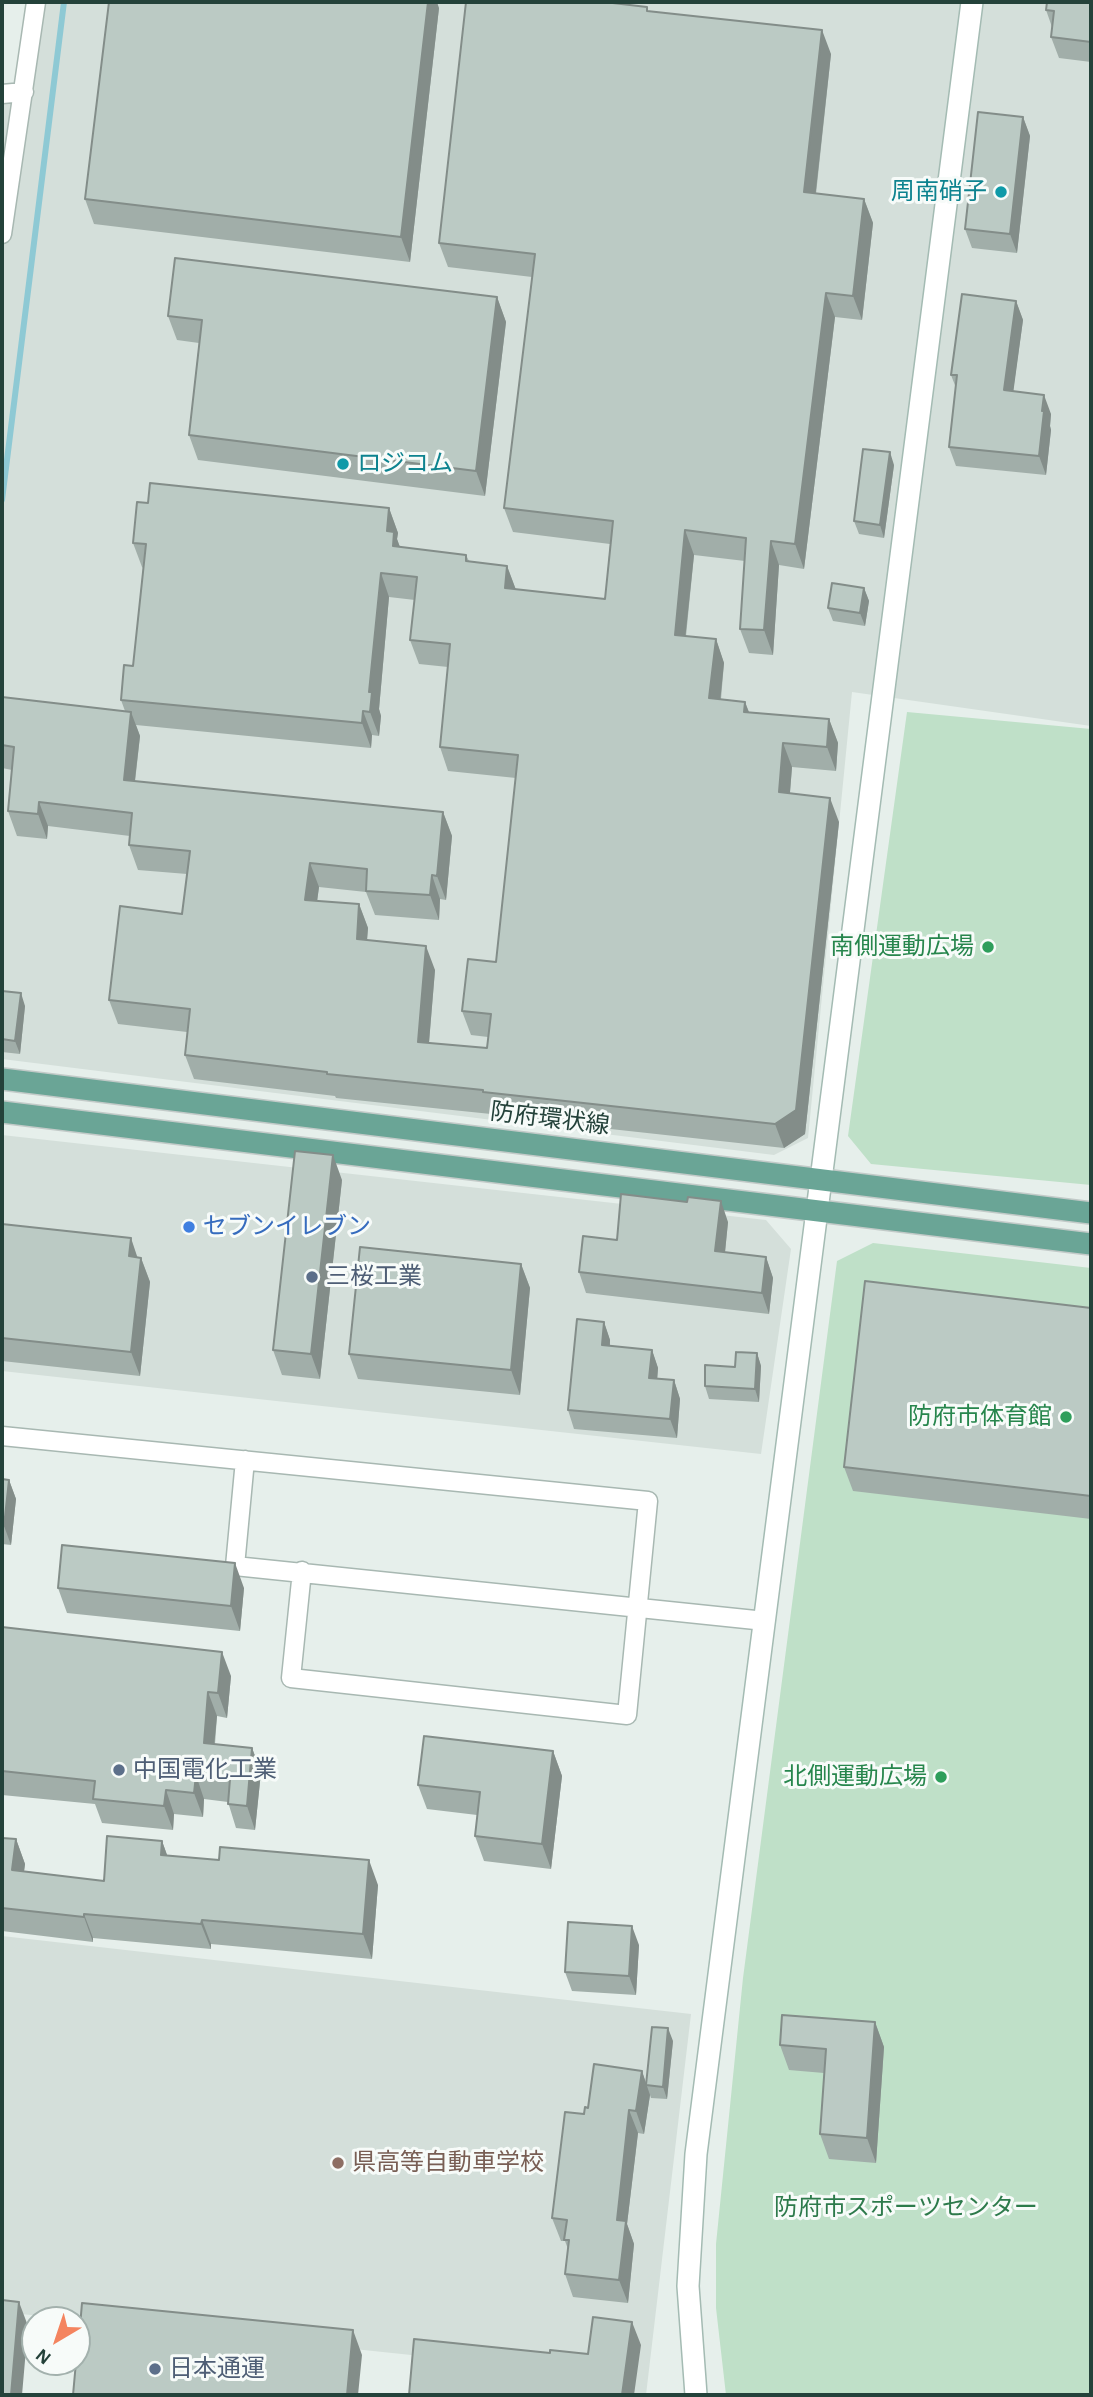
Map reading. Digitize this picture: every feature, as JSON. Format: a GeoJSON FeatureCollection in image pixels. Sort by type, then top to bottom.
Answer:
{"type":"FeatureCollection","features":[{"type":"Feature","properties":{"kind":"main road","name":"防府環状線"},"geometry":{"type":"LineString","coordinates":[[2,1079],[1091,1213]]}},
{"type":"Feature","properties":{"kind":"main road"},"geometry":{"type":"LineString","coordinates":[[2,1112],[1091,1244]]}},
{"type":"Feature","properties":{"kind":"street"},"geometry":{"type":"LineString","coordinates":[[2,234],[36,2]]}},
{"type":"Feature","properties":{"kind":"street"},"geometry":{"type":"LineString","coordinates":[[696,2395],[688,2286],[696,2154],[972,2]]}},
{"type":"Feature","properties":{"kind":"street"},"geometry":{"type":"LineString","coordinates":[[2,94],[24,92]]}},
{"type":"Feature","properties":{"kind":"street"},"geometry":{"type":"LineString","coordinates":[[2,1436],[648,1501],[627,1715],[291,1678],[302,1571]]}},
{"type":"Feature","properties":{"kind":"street"},"geometry":{"type":"LineString","coordinates":[[245,1460],[235,1566],[765,1621]]}},
{"type":"Feature","properties":{"kind":"shaded area"},"geometry":{"type":"Polygon","coordinates":[[[36,2],[1091,2],[1091,726],[852,692],[808,1138],[774,1155],[2,1059],[2,94],[24,92],[36,2]]]}},
{"type":"Feature","properties":{"kind":"shaded area"},"geometry":{"type":"Polygon","coordinates":[[[2,1135],[766,1220],[791,1249],[761,1454],[2,1371],[2,1135]]]}},
{"type":"Feature","properties":{"kind":"shaded area","name":"県高等自動車学校"},"geometry":{"type":"Polygon","coordinates":[[[2,1936],[691,2014],[646,2395],[552,2395],[554,2370],[91,2321],[91,2306],[21,2306],[21,2314],[2,2312],[2,1936]]]}},
{"type":"Feature","properties":{"kind":"green space","name":"南側運動広場"},"geometry":{"type":"Polygon","coordinates":[[[907,712],[1091,729],[1091,1185],[871,1164],[848,1136],[907,712]]]}},
{"type":"Feature","properties":{"kind":"green space","name":"防府市スポーツセンター"},"geometry":{"type":"Polygon","coordinates":[[[873,1243],[1091,1268],[1091,2395],[726,2395],[716,2308],[716,2244],[743,1978],[837,1261],[873,1243]]]}},
{"type":"Feature","properties":{"kind":"building"},"geometry":{"type":"Polygon","coordinates":[[[109,2],[428,2],[401,237],[85,199],[109,2]]]}},
{"type":"Feature","properties":{"kind":"building"},"geometry":{"type":"Polygon","coordinates":[[[466,2],[604,2],[647,7],[647,11],[822,30],[804,192],[864,199],[853,296],[826,293],[795,544],[771,541],[764,630],[740,629],[746,538],[685,530],[675,635],[716,639],[709,698],[745,702],[744,712],[829,719],[827,747],[783,743],[779,792],[830,798],[796,1110],[775,1124],[327,1074],[185,1055],[190,1009],[109,1000],[120,906],[182,914],[190,851],[129,845],[132,813],[39,802],[38,814],[8,811],[14,747],[2,745],[2,697],[131,712],[124,780],[443,812],[437,876],[432,875],[430,895],[366,891],[367,869],[310,863],[305,900],[359,904],[357,939],[426,946],[418,1042],[487,1048],[491,1014],[462,1011],[468,959],[496,962],[518,755],[440,747],[450,644],[410,640],[417,577],[381,573],[369,692],[372,692],[370,712],[363,711],[362,723],[121,700],[124,665],[133,666],[146,544],[133,543],[137,502],[148,503],[150,483],[389,508],[387,531],[394,532],[393,546],[466,555],[466,561],[507,566],[505,588],[605,599],[613,521],[504,508],[535,254],[439,243],[466,2]]]}},
{"type":"Feature","properties":{"kind":"building"},"geometry":{"type":"Polygon","coordinates":[[[1047,2],[1091,2],[1091,42],[1051,37],[1054,11],[1046,10],[1047,2]]]}},
{"type":"Feature","properties":{"kind":"building","name":"周南硝子"},"geometry":{"type":"Polygon","coordinates":[[[978,112],[1023,117],[1010,234],[965,229],[978,112]]]}},
{"type":"Feature","properties":{"kind":"building"},"geometry":{"type":"Polygon","coordinates":[[[175,258],[497,297],[476,471],[189,435],[202,320],[168,316],[175,258]]]}},
{"type":"Feature","properties":{"kind":"building"},"geometry":{"type":"Polygon","coordinates":[[[962,294],[1016,301],[1004,390],[1044,395],[1039,456],[949,447],[957,375],[951,375],[962,294]]]}},
{"type":"Feature","properties":{"kind":"building"},"geometry":{"type":"Polygon","coordinates":[[[863,449],[890,452],[880,525],[854,521],[863,449]]]}},
{"type":"Feature","properties":{"kind":"building"},"geometry":{"type":"Polygon","coordinates":[[[832,583],[864,588],[860,613],[828,608],[832,583]]]}},
{"type":"Feature","properties":{"kind":"building"},"geometry":{"type":"Polygon","coordinates":[[[2,991],[21,993],[15,1041],[2,1039],[2,991]]]}},
{"type":"Feature","properties":{"kind":"building","name":"三桜工業"},"geometry":{"type":"Polygon","coordinates":[[[295,1151],[333,1155],[311,1354],[273,1350],[295,1151]]]}},
{"type":"Feature","properties":{"kind":"building"},"geometry":{"type":"Polygon","coordinates":[[[621,1194],[687,1202],[688,1197],[721,1201],[715,1251],[766,1257],[762,1293],[579,1272],[583,1236],[617,1240],[621,1194]]]}},
{"type":"Feature","properties":{"kind":"building"},"geometry":{"type":"Polygon","coordinates":[[[2,1224],[131,1238],[129,1256],[141,1258],[131,1352],[2,1338],[2,1224]]]}},
{"type":"Feature","properties":{"kind":"building"},"geometry":{"type":"Polygon","coordinates":[[[360,1247],[521,1264],[511,1370],[349,1354],[360,1247]]]}},
{"type":"Feature","properties":{"kind":"building"},"geometry":{"type":"Polygon","coordinates":[[[865,1281],[1091,1308],[1091,1496],[844,1467],[865,1281]]]}},
{"type":"Feature","properties":{"kind":"building"},"geometry":{"type":"Polygon","coordinates":[[[577,1319],[604,1322],[602,1345],[652,1350],[649,1378],[674,1380],[670,1419],[568,1410],[577,1319]]]}},
{"type":"Feature","properties":{"kind":"building"},"geometry":{"type":"Polygon","coordinates":[[[736,1352],[757,1353],[755,1389],[705,1386],[705,1365],[735,1367],[736,1352]]]}},
{"type":"Feature","properties":{"kind":"building"},"geometry":{"type":"Polygon","coordinates":[[[2,1479],[9,1480],[4,1526],[2,1526],[2,1479]]]}},
{"type":"Feature","properties":{"kind":"building"},"geometry":{"type":"Polygon","coordinates":[[[62,1545],[235,1563],[231,1606],[58,1588],[62,1545]]]}},
{"type":"Feature","properties":{"kind":"building"},"geometry":{"type":"Polygon","coordinates":[[[2,1627],[222,1652],[218,1693],[208,1692],[204,1743],[252,1748],[247,1806],[228,1804],[230,1779],[196,1775],[194,1793],[166,1790],[164,1806],[93,1799],[95,1781],[2,1771],[2,1627]]]}},
{"type":"Feature","properties":{"kind":"building"},"geometry":{"type":"Polygon","coordinates":[[[424,1736],[553,1751],[542,1844],[475,1836],[480,1792],[418,1785],[424,1736]]]}},
{"type":"Feature","properties":{"kind":"building"},"geometry":{"type":"Polygon","coordinates":[[[107,1836],[162,1841],[161,1855],[219,1860],[220,1847],[369,1860],[363,1934],[202,1920],[201,1924],[84,1914],[84,1917],[2,1908],[2,1838],[16,1839],[12,1870],[104,1881],[107,1836]]]}},
{"type":"Feature","properties":{"kind":"building"},"geometry":{"type":"Polygon","coordinates":[[[568,1922],[632,1926],[629,1976],[565,1972],[568,1922]]]}},
{"type":"Feature","properties":{"kind":"building"},"geometry":{"type":"Polygon","coordinates":[[[782,2015],[875,2022],[867,2138],[820,2134],[826,2049],[780,2045],[782,2015]]]}},
{"type":"Feature","properties":{"kind":"building"},"geometry":{"type":"Polygon","coordinates":[[[652,2027],[668,2028],[663,2087],[646,2085],[652,2027]]]}},
{"type":"Feature","properties":{"kind":"building"},"geometry":{"type":"Polygon","coordinates":[[[594,2064],[642,2071],[636,2111],[629,2110],[617,2220],[626,2221],[619,2280],[565,2274],[569,2240],[564,2240],[567,2220],[552,2218],[565,2112],[584,2114],[585,2107],[588,2108],[594,2064]]]}},
{"type":"Feature","properties":{"kind":"building"},"geometry":{"type":"Polygon","coordinates":[[[2,2300],[19,2302],[11,2395],[2,2395],[2,2300]]]}},
{"type":"Feature","properties":{"kind":"building"},"geometry":{"type":"Polygon","coordinates":[[[82,2303],[353,2330],[347,2395],[73,2395],[75,2376],[91,2376],[91,2306],[82,2306],[82,2303]]]}},
{"type":"Feature","properties":{"kind":"building"},"geometry":{"type":"Polygon","coordinates":[[[593,2317],[632,2322],[622,2395],[409,2395],[414,2339],[550,2353],[550,2350],[588,2354],[593,2317]]]}},
{"type":"Feature","properties":{"kind":"waterway"},"geometry":{"type":"LineString","coordinates":[[2,500],[64,2]]}},
{"type":"Feature","properties":{"kind":"place","name":"周南硝子"},"geometry":{"type":"Point","coordinates":[1001,192]}},
{"type":"Feature","properties":{"kind":"place","name":"ロジコム"},"geometry":{"type":"Point","coordinates":[343,464]}},
{"type":"Feature","properties":{"kind":"place","name":"南側運動広場"},"geometry":{"type":"Point","coordinates":[988,947]}},
{"type":"Feature","properties":{"kind":"place","name":"セブンイレブン"},"geometry":{"type":"Point","coordinates":[189,1227]}},
{"type":"Feature","properties":{"kind":"place","name":"三桜工業"},"geometry":{"type":"Point","coordinates":[312,1277]}},
{"type":"Feature","properties":{"kind":"place","name":"防府市体育館"},"geometry":{"type":"Point","coordinates":[1066,1417]}},
{"type":"Feature","properties":{"kind":"place","name":"中国電化工業"},"geometry":{"type":"Point","coordinates":[119,1770]}},
{"type":"Feature","properties":{"kind":"place","name":"北側運動広場"},"geometry":{"type":"Point","coordinates":[941,1777]}},
{"type":"Feature","properties":{"kind":"place","name":"県高等自動車学校"},"geometry":{"type":"Point","coordinates":[338,2163]}},
{"type":"Feature","properties":{"kind":"place","name":"日本通運"},"geometry":{"type":"Point","coordinates":[155,2369]}}]}
